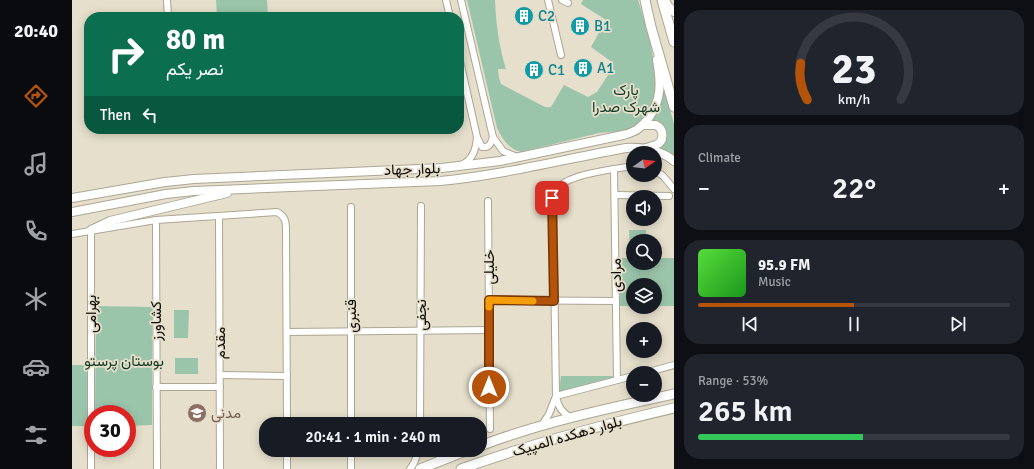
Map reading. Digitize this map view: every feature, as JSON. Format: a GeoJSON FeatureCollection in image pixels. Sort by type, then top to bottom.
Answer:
{"type":"FeatureCollection","features":[{"type":"Feature","properties":{"kind":"main road"},"geometry":{"type":"LineString","coordinates":[[645,0],[651,27],[674,107]]}},
{"type":"Feature","properties":{"kind":"main road"},"geometry":{"type":"LineString","coordinates":[[664,0],[674,42]]}},
{"type":"Feature","properties":{"kind":"main road","name":"بلوار دهکده المپیک"},"geometry":{"type":"LineString","coordinates":[[487,444],[542,426],[616,406],[674,394]]}},
{"type":"Feature","properties":{"kind":"main road","name":"بلوار دهکده المپیک"},"geometry":{"type":"LineString","coordinates":[[461,469],[620,420],[674,408]]}},
{"type":"Feature","properties":{"kind":"main road"},"geometry":{"type":"LineString","coordinates":[[420,469],[449,457]]}},
{"type":"Feature","properties":{"kind":"street"},"geometry":{"type":"LineString","coordinates":[[167,0],[168,12]]}},
{"type":"Feature","properties":{"kind":"street"},"geometry":{"type":"LineString","coordinates":[[446,0],[449,12]]}},
{"type":"Feature","properties":{"kind":"street"},"geometry":{"type":"LineString","coordinates":[[462,0],[493,137],[503,151],[517,157]]}},
{"type":"Feature","properties":{"kind":"street"},"geometry":{"type":"LineString","coordinates":[[548,0],[561,55]]}},
{"type":"Feature","properties":{"kind":"street"},"geometry":{"type":"LineString","coordinates":[[562,0],[568,4]]}},
{"type":"Feature","properties":{"kind":"street"},"geometry":{"type":"LineString","coordinates":[[664,0],[674,12]]}},
{"type":"Feature","properties":{"kind":"street","name":"بلوار جهاد"},"geometry":{"type":"LineString","coordinates":[[72,198],[165,182],[194,179],[457,167],[517,157],[634,132],[643,125],[653,112],[658,101],[660,91],[659,74],[651,27]]}},
{"type":"Feature","properties":{"kind":"street"},"geometry":{"type":"LineString","coordinates":[[464,79],[477,137],[482,147],[486,148],[489,146],[493,137]]}},
{"type":"Feature","properties":{"kind":"street"},"geometry":{"type":"LineString","coordinates":[[643,125],[656,124],[662,132],[662,139],[658,144],[652,146]]}},
{"type":"Feature","properties":{"kind":"street"},"geometry":{"type":"LineString","coordinates":[[457,167],[466,163],[473,155],[477,137]]}},
{"type":"Feature","properties":{"kind":"street","name":"بلوار جهاد"},"geometry":{"type":"LineString","coordinates":[[72,212],[194,190],[440,181],[469,178],[626,148]]}},
{"type":"Feature","properties":{"kind":"street","name":"بلوار جهاد"},"geometry":{"type":"LineString","coordinates":[[662,154],[674,161]]}},
{"type":"Feature","properties":{"kind":"street"},"geometry":{"type":"LineString","coordinates":[[571,418],[562,412],[558,405],[556,396],[552,198],[559,186],[568,180],[597,172],[626,167]]}},
{"type":"Feature","properties":{"kind":"street","name":"مرادی"},"geometry":{"type":"LineString","coordinates":[[614,169],[617,380]]}},
{"type":"Feature","properties":{"kind":"street"},"geometry":{"type":"LineString","coordinates":[[662,175],[674,189]]}},
{"type":"Feature","properties":{"kind":"street"},"geometry":{"type":"LineString","coordinates":[[91,230],[110,221],[246,188]]}},
{"type":"Feature","properties":{"kind":"street"},"geometry":{"type":"LineString","coordinates":[[615,195],[669,196]]}},
{"type":"Feature","properties":{"kind":"street","name":"خلیلی"},"geometry":{"type":"LineString","coordinates":[[488,201],[490,429]]}},
{"type":"Feature","properties":{"kind":"street","name":"نجفی"},"geometry":{"type":"LineString","coordinates":[[420,417],[421,206]]}},
{"type":"Feature","properties":{"kind":"street","name":"قنبری"},"geometry":{"type":"LineString","coordinates":[[351,207],[351,417]]}},
{"type":"Feature","properties":{"kind":"street"},"geometry":{"type":"LineString","coordinates":[[72,234],[156,220],[277,212],[283,215],[286,223],[287,417]]}},
{"type":"Feature","properties":{"kind":"street","name":"مقدم"},"geometry":{"type":"LineString","coordinates":[[219,216],[220,469]]}},
{"type":"Feature","properties":{"kind":"street","name":"کشاورز"},"geometry":{"type":"LineString","coordinates":[[156,220],[156,469]]}},
{"type":"Feature","properties":{"kind":"street","name":"بهرامی"},"geometry":{"type":"LineString","coordinates":[[91,230],[91,469]]}},
{"type":"Feature","properties":{"kind":"street"},"geometry":{"type":"LineString","coordinates":[[489,300],[616,301]]}},
{"type":"Feature","properties":{"kind":"street"},"geometry":{"type":"LineString","coordinates":[[287,332],[489,330]]}},
{"type":"Feature","properties":{"kind":"street"},"geometry":{"type":"LineString","coordinates":[[662,369],[674,366]]}},
{"type":"Feature","properties":{"kind":"street"},"geometry":{"type":"LineString","coordinates":[[220,375],[287,376]]}},
{"type":"Feature","properties":{"kind":"street"},"geometry":{"type":"LineString","coordinates":[[556,396],[626,378]]}},
{"type":"Feature","properties":{"kind":"street"},"geometry":{"type":"LineString","coordinates":[[156,387],[220,387]]}},
{"type":"Feature","properties":{"kind":"street"},"geometry":{"type":"LineString","coordinates":[[542,426],[549,414],[556,396]]}},
{"type":"Feature","properties":{"kind":"street"},"geometry":{"type":"LineString","coordinates":[[287,457],[287,469]]}},
{"type":"Feature","properties":{"kind":"street"},"geometry":{"type":"LineString","coordinates":[[351,457],[351,469]]}},
{"type":"Feature","properties":{"kind":"street"},"geometry":{"type":"LineString","coordinates":[[410,469],[416,457]]}},
{"type":"Feature","properties":{"kind":"green space"},"geometry":{"type":"Polygon","coordinates":[[[216,0],[267,0],[268,12],[217,12],[216,0]]]}},
{"type":"Feature","properties":{"kind":"green space","name":"پارک شهرک صدرا"},"geometry":{"type":"Polygon","coordinates":[[[467,0],[495,0],[498,35],[506,69],[498,69],[501,84],[545,107],[551,107],[564,85],[588,97],[597,92],[608,75],[612,62],[591,47],[606,20],[581,4],[583,0],[638,0],[648,31],[657,79],[655,102],[641,123],[623,131],[599,133],[521,152],[516,150],[509,146],[497,128],[467,0]]]}},
{"type":"Feature","properties":{"kind":"green space"},"geometry":{"type":"Polygon","coordinates":[[[663,85],[674,124],[674,157],[662,151],[662,146],[657,146],[665,137],[649,122],[663,85]]]}},
{"type":"Feature","properties":{"kind":"green space"},"geometry":{"type":"Polygon","coordinates":[[[629,230],[646,230],[646,234],[629,234],[629,230]]]}},
{"type":"Feature","properties":{"kind":"green space"},"geometry":{"type":"Polygon","coordinates":[[[620,258],[626,258],[626,270],[662,270],[662,258],[674,258],[674,306],[662,306],[662,278],[626,278],[626,306],[620,306],[620,258]]]}},
{"type":"Feature","properties":{"kind":"green space","name":"بوستان پرستو"},"geometry":{"type":"Polygon","coordinates":[[[96,306],[152,307],[152,425],[136,426],[136,405],[95,405],[96,306]]]}},
{"type":"Feature","properties":{"kind":"green space"},"geometry":{"type":"Polygon","coordinates":[[[174,310],[189,310],[188,338],[174,338],[174,310]]]}},
{"type":"Feature","properties":{"kind":"green space"},"geometry":{"type":"Polygon","coordinates":[[[175,358],[198,358],[198,374],[175,374],[175,358]]]}},
{"type":"Feature","properties":{"kind":"green space"},"geometry":{"type":"Polygon","coordinates":[[[72,365],[87,365],[87,405],[84,405],[84,426],[72,426],[72,365]]]}},
{"type":"Feature","properties":{"kind":"green space"},"geometry":{"type":"Polygon","coordinates":[[[561,376],[613,376],[611,380],[559,393],[561,376]]]}},
{"type":"Feature","properties":{"kind":"slow traffic"},"geometry":{"type":"LineString","coordinates":[[489,307],[489,300],[533,301]]}},
{"type":"Feature","properties":{"kind":"place","name":"C2"},"geometry":{"type":"Point","coordinates":[524,16]}},
{"type":"Feature","properties":{"kind":"place","name":"B1"},"geometry":{"type":"Point","coordinates":[580,26]}},
{"type":"Feature","properties":{"kind":"place","name":"A1"},"geometry":{"type":"Point","coordinates":[583,68]}},
{"type":"Feature","properties":{"kind":"place","name":"C1"},"geometry":{"type":"Point","coordinates":[534,70]}},
{"type":"Feature","properties":{"kind":"place","name":"مدنی"},"geometry":{"type":"Point","coordinates":[197,413]}},
{"type":"Feature","properties":{"kind":"route"},"geometry":{"type":"LineString","coordinates":[[489,387],[489,300],[554,301],[552,198]]}}]}
